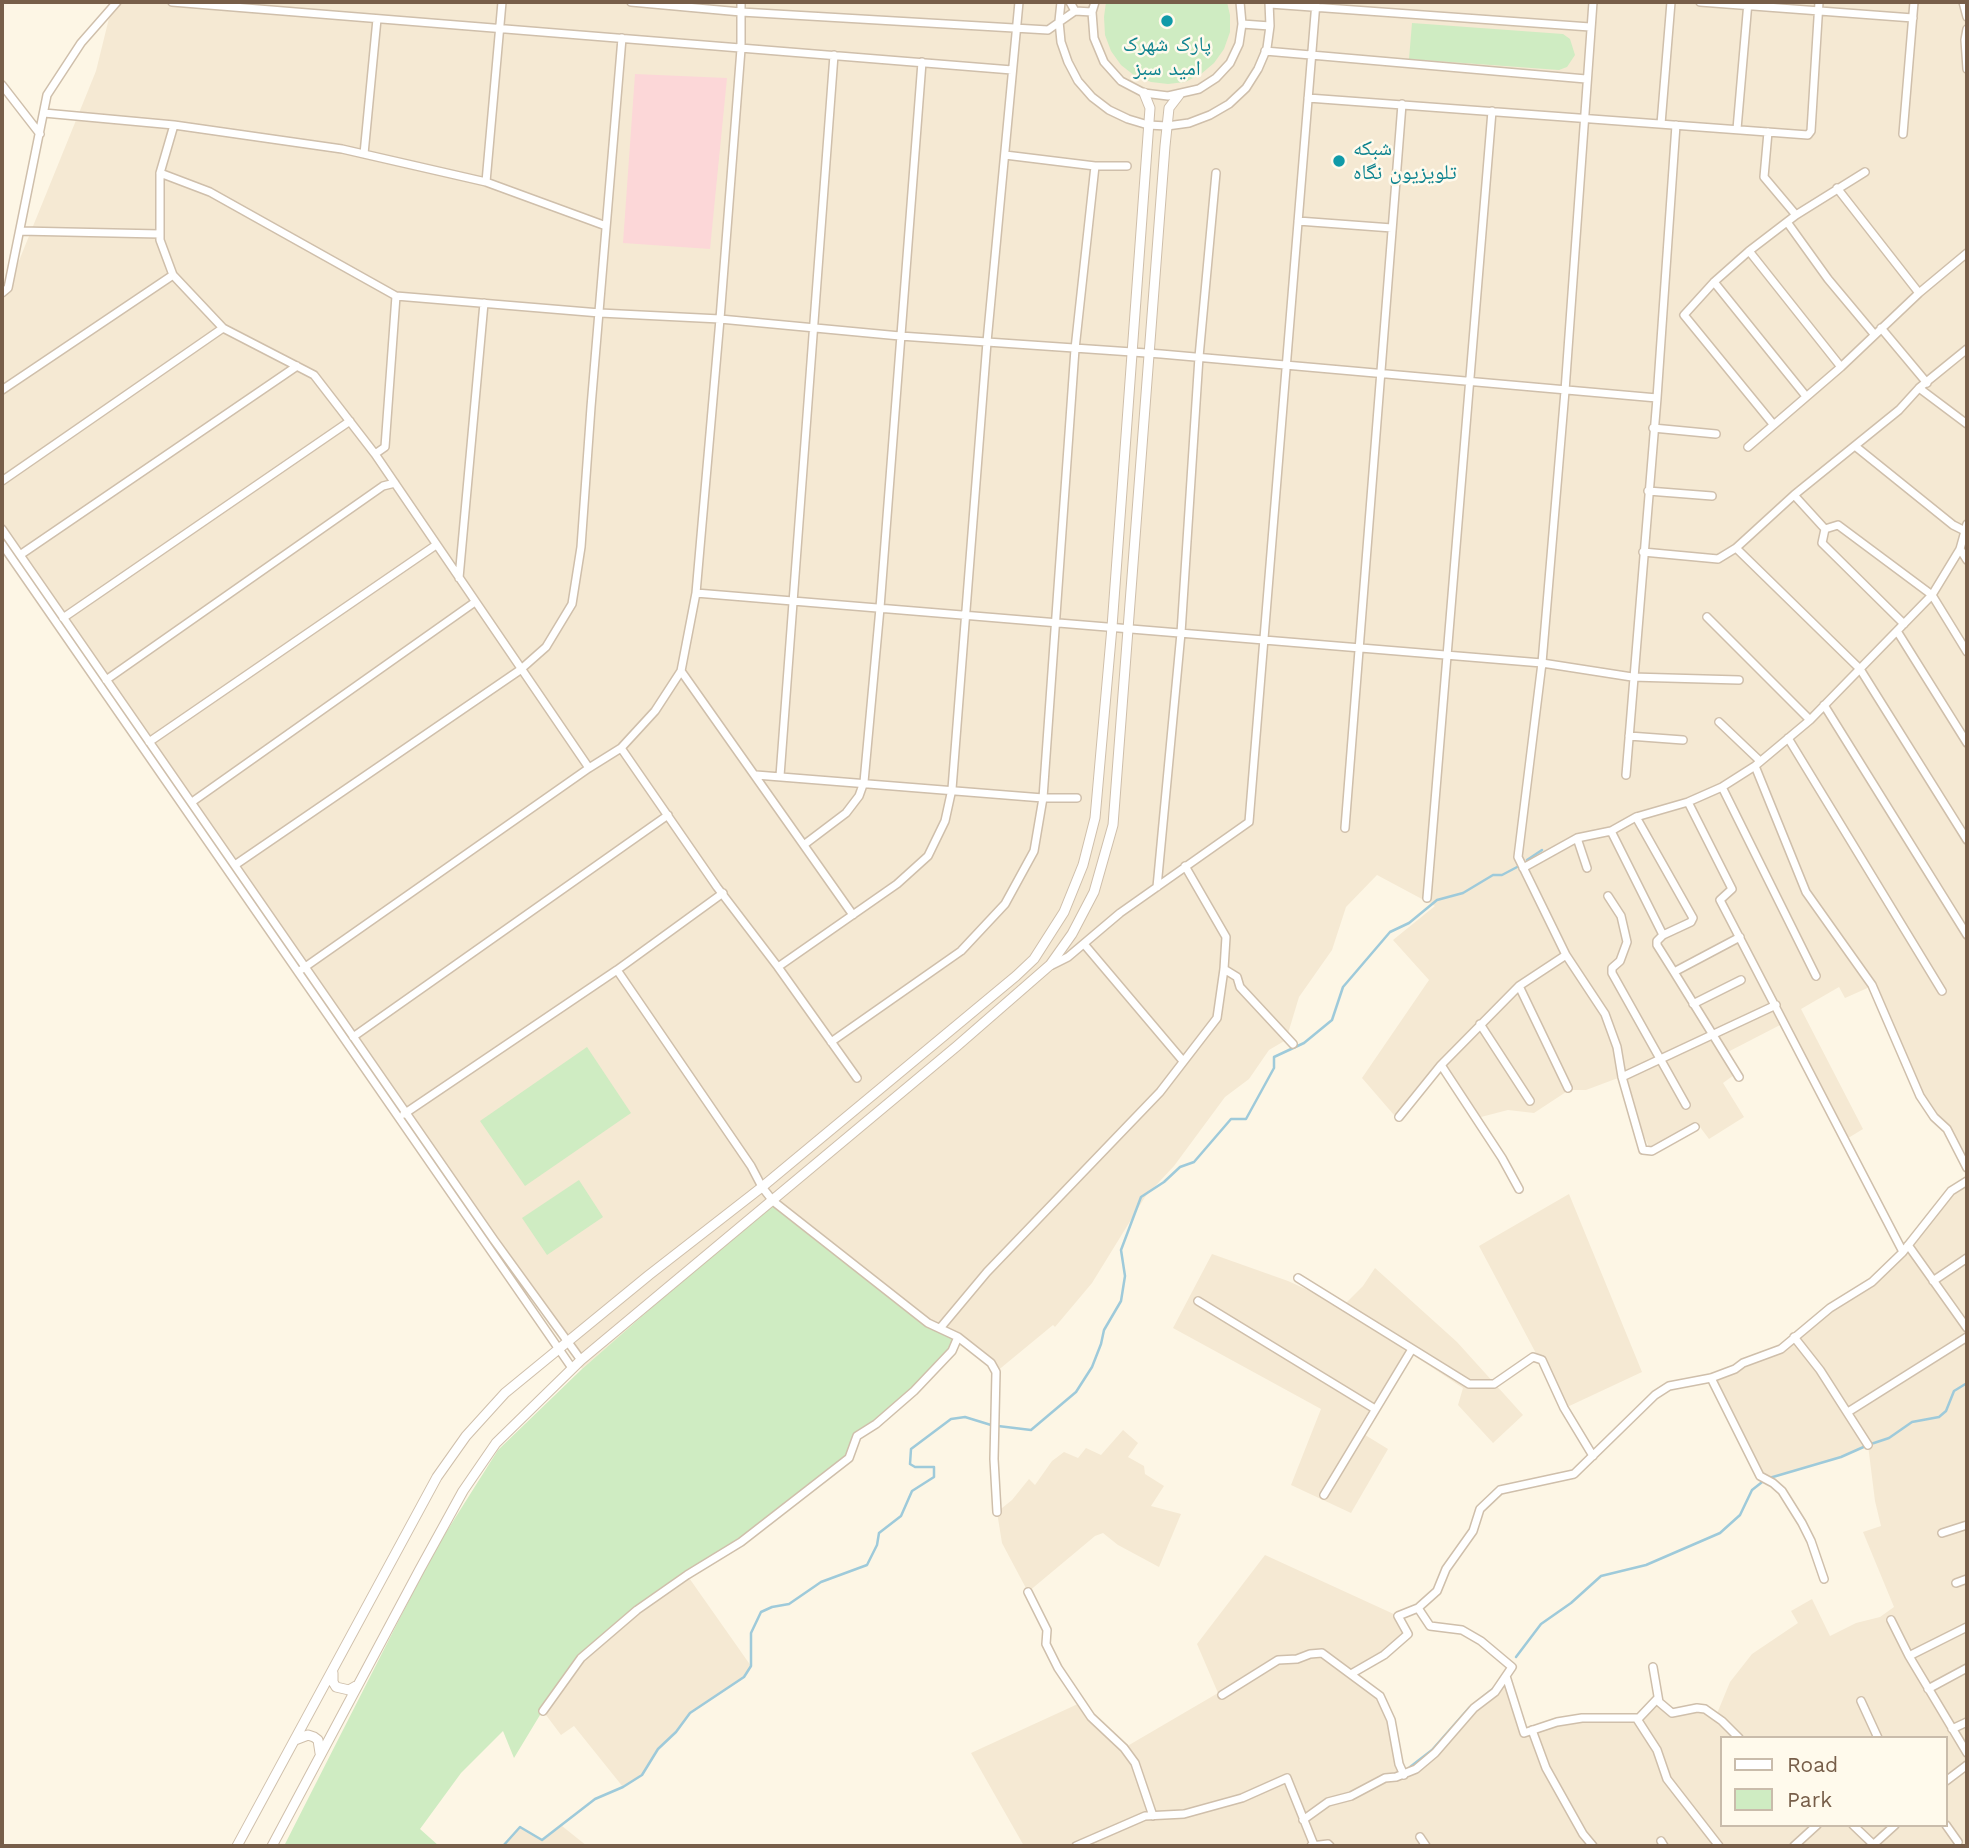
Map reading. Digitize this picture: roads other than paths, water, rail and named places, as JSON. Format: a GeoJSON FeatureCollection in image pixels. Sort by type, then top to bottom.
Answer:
{"type":"FeatureCollection","features":[{"type":"Feature","properties":{"kind":"street"},"geometry":{"type":"LineString","coordinates":[[2,293],[8,288],[47,95],[81,43],[117,2]]}},
{"type":"Feature","properties":{"kind":"street"},"geometry":{"type":"LineString","coordinates":[[172,2],[1012,70]]}},
{"type":"Feature","properties":{"kind":"street"},"geometry":{"type":"LineString","coordinates":[[486,181],[502,2]]}},
{"type":"Feature","properties":{"kind":"street"},"geometry":{"type":"LineString","coordinates":[[631,2],[741,12],[1048,30],[1075,11],[1092,12]]}},
{"type":"Feature","properties":{"kind":"street"},"geometry":{"type":"LineString","coordinates":[[298,972],[621,748],[655,711],[681,671],[696,593],[741,49],[741,2]]}},
{"type":"Feature","properties":{"kind":"street"},"geometry":{"type":"LineString","coordinates":[[778,967],[897,884],[928,856],[945,821],[952,789],[987,342],[1018,2]]}},
{"type":"Feature","properties":{"kind":"street"},"geometry":{"type":"LineString","coordinates":[[1061,2],[1061,42],[1068,62],[1085,89],[1109,110],[1128,119],[1148,125],[1167,126],[1210,116],[1230,104],[1252,78],[1265,51],[1270,26],[1269,3],[1315,4],[1590,26]]}},
{"type":"Feature","properties":{"kind":"street"},"geometry":{"type":"LineString","coordinates":[[1070,2],[1075,11]]}},
{"type":"Feature","properties":{"kind":"street"},"geometry":{"type":"LineString","coordinates":[[1095,2],[1092,12],[1094,38],[1104,62],[1121,81],[1144,93],[1168,96],[1199,89],[1216,78],[1230,63],[1239,44],[1242,24],[1240,2]]}},
{"type":"Feature","properties":{"kind":"street"},"geometry":{"type":"LineString","coordinates":[[1385,2],[1385,11]]}},
{"type":"Feature","properties":{"kind":"street"},"geometry":{"type":"LineString","coordinates":[[1593,2],[1542,663],[1518,857],[1566,955],[1605,1014],[1617,1047],[1622,1077],[1643,1150],[1652,1151],[1695,1127]]}},
{"type":"Feature","properties":{"kind":"street"},"geometry":{"type":"LineString","coordinates":[[1661,124],[1671,2]]}},
{"type":"Feature","properties":{"kind":"street"},"geometry":{"type":"LineString","coordinates":[[1700,2],[1819,6],[1913,18]]}},
{"type":"Feature","properties":{"kind":"street"},"geometry":{"type":"LineString","coordinates":[[1903,134],[1914,2]]}},
{"type":"Feature","properties":{"kind":"street"},"geometry":{"type":"LineString","coordinates":[[1963,2],[1967,17]]}},
{"type":"Feature","properties":{"kind":"street"},"geometry":{"type":"LineString","coordinates":[[1050,965],[1068,957],[1185,866],[1249,822],[1315,4]]}},
{"type":"Feature","properties":{"kind":"street"},"geometry":{"type":"LineString","coordinates":[[1737,129],[1748,4]]}},
{"type":"Feature","properties":{"kind":"street"},"geometry":{"type":"LineString","coordinates":[[1308,97],[1810,134],[1819,6]]}},
{"type":"Feature","properties":{"kind":"street"},"geometry":{"type":"LineString","coordinates":[[363,154],[377,19]]}},
{"type":"Feature","properties":{"kind":"street"},"geometry":{"type":"LineString","coordinates":[[1242,24],[1270,26]]}},
{"type":"Feature","properties":{"kind":"street"},"geometry":{"type":"LineString","coordinates":[[1967,29],[1967,69]]}},
{"type":"Feature","properties":{"kind":"street"},"geometry":{"type":"LineString","coordinates":[[235,865],[520,670],[547,647],[572,604],[581,547],[622,38]]}},
{"type":"Feature","properties":{"kind":"street"},"geometry":{"type":"LineString","coordinates":[[1265,51],[1586,79]]}},
{"type":"Feature","properties":{"kind":"street"},"geometry":{"type":"LineString","coordinates":[[780,776],[834,55]]}},
{"type":"Feature","properties":{"kind":"street"},"geometry":{"type":"LineString","coordinates":[[805,844],[846,813],[859,796],[864,782],[922,62]]}},
{"type":"Feature","properties":{"kind":"street"},"geometry":{"type":"LineString","coordinates":[[2,85],[40,134]]}},
{"type":"Feature","properties":{"kind":"street"},"geometry":{"type":"LineString","coordinates":[[237,1846],[437,1477],[466,1436],[505,1393],[762,1187],[1016,976],[1034,959],[1064,912],[1083,865],[1095,818],[1112,627],[1150,108],[1144,93]]}},
{"type":"Feature","properties":{"kind":"street"},"geometry":{"type":"LineString","coordinates":[[272,1846],[463,1491],[482,1461],[511,1427],[581,1360],[1050,965],[1072,934],[1094,892],[1113,825],[1168,108],[1179,95]]}},
{"type":"Feature","properties":{"kind":"street"},"geometry":{"type":"LineString","coordinates":[[1345,828],[1402,104]]}},
{"type":"Feature","properties":{"kind":"street"},"geometry":{"type":"LineString","coordinates":[[1427,898],[1492,111]]}},
{"type":"Feature","properties":{"kind":"street"},"geometry":{"type":"LineString","coordinates":[[44,113],[174,125],[363,154],[486,181],[606,226]]}},
{"type":"Feature","properties":{"kind":"street"},"geometry":{"type":"LineString","coordinates":[[174,125],[160,173],[160,234],[173,275],[223,328],[314,375],[375,454],[589,768]]}},
{"type":"Feature","properties":{"kind":"street"},"geometry":{"type":"LineString","coordinates":[[1626,775],[1676,125]]}},
{"type":"Feature","properties":{"kind":"street"},"geometry":{"type":"LineString","coordinates":[[1768,132],[1764,177],[1796,215]]}},
{"type":"Feature","properties":{"kind":"street"},"geometry":{"type":"LineString","coordinates":[[1005,155],[1096,166],[1127,166]]}},
{"type":"Feature","properties":{"kind":"street"},"geometry":{"type":"LineString","coordinates":[[831,1042],[961,951],[1005,904],[1034,851],[1043,798],[1075,349],[1096,166]]}},
{"type":"Feature","properties":{"kind":"street"},"geometry":{"type":"LineString","coordinates":[[1773,424],[1684,315],[1714,282],[1749,251],[1796,215],[1865,172]]}},
{"type":"Feature","properties":{"kind":"street"},"geometry":{"type":"LineString","coordinates":[[160,173],[210,192],[396,296],[1199,357],[1657,398]]}},
{"type":"Feature","properties":{"kind":"street"},"geometry":{"type":"LineString","coordinates":[[1157,887],[1181,633],[1199,357],[1216,173]]}},
{"type":"Feature","properties":{"kind":"street"},"geometry":{"type":"LineString","coordinates":[[1837,188],[1919,293]]}},
{"type":"Feature","properties":{"kind":"street"},"geometry":{"type":"LineString","coordinates":[[1298,221],[1392,228]]}},
{"type":"Feature","properties":{"kind":"street"},"geometry":{"type":"LineString","coordinates":[[1787,222],[1828,279],[1927,383]]}},
{"type":"Feature","properties":{"kind":"street"},"geometry":{"type":"LineString","coordinates":[[20,231],[160,234]]}},
{"type":"Feature","properties":{"kind":"street"},"geometry":{"type":"LineString","coordinates":[[1749,251],[1841,366]]}},
{"type":"Feature","properties":{"kind":"street"},"geometry":{"type":"LineString","coordinates":[[1748,447],[1967,253]]}},
{"type":"Feature","properties":{"kind":"street"},"geometry":{"type":"LineString","coordinates":[[2,390],[173,275]]}},
{"type":"Feature","properties":{"kind":"street"},"geometry":{"type":"LineString","coordinates":[[1714,282],[1805,395]]}},
{"type":"Feature","properties":{"kind":"street"},"geometry":{"type":"LineString","coordinates":[[375,454],[385,447],[396,296]]}},
{"type":"Feature","properties":{"kind":"street"},"geometry":{"type":"LineString","coordinates":[[459,578],[484,303]]}},
{"type":"Feature","properties":{"kind":"street"},"geometry":{"type":"LineString","coordinates":[[2,481],[223,328]]}},
{"type":"Feature","properties":{"kind":"street"},"geometry":{"type":"LineString","coordinates":[[1643,552],[1718,559],[1736,548],[1794,495],[1899,410],[1919,388],[1967,349]]}},
{"type":"Feature","properties":{"kind":"street"},"geometry":{"type":"LineString","coordinates":[[20,555],[297,366]]}},
{"type":"Feature","properties":{"kind":"street"},"geometry":{"type":"LineString","coordinates":[[1919,388],[1967,424]]}},
{"type":"Feature","properties":{"kind":"street"},"geometry":{"type":"LineString","coordinates":[[63,618],[350,421]]}},
{"type":"Feature","properties":{"kind":"street"},"geometry":{"type":"LineString","coordinates":[[1653,428],[1716,434]]}},
{"type":"Feature","properties":{"kind":"street"},"geometry":{"type":"LineString","coordinates":[[1523,869],[1577,838],[1611,831],[1636,817],[1688,802],[1722,787],[1757,763],[1810,720],[1932,595],[1960,549],[1966,527],[1953,524],[1855,446]]}},
{"type":"Feature","properties":{"kind":"street"},"geometry":{"type":"LineString","coordinates":[[106,680],[383,486],[394,483]]}},
{"type":"Feature","properties":{"kind":"street"},"geometry":{"type":"LineString","coordinates":[[1648,491],[1712,496]]}},
{"type":"Feature","properties":{"kind":"street"},"geometry":{"type":"LineString","coordinates":[[1794,495],[1825,529]]}},
{"type":"Feature","properties":{"kind":"street"},"geometry":{"type":"LineString","coordinates":[[1825,529],[1838,525],[1932,595],[1967,652]]}},
{"type":"Feature","properties":{"kind":"street"},"geometry":{"type":"LineString","coordinates":[[2,529],[353,1037],[581,1360]]}},
{"type":"Feature","properties":{"kind":"street"},"geometry":{"type":"LineString","coordinates":[[1825,529],[1822,543],[1904,624]]}},
{"type":"Feature","properties":{"kind":"street"},"geometry":{"type":"LineString","coordinates":[[2,544],[572,1368]]}},
{"type":"Feature","properties":{"kind":"street"},"geometry":{"type":"LineString","coordinates":[[149,742],[436,545]]}},
{"type":"Feature","properties":{"kind":"street"},"geometry":{"type":"LineString","coordinates":[[1736,548],[1860,669],[1967,840]]}},
{"type":"Feature","properties":{"kind":"street"},"geometry":{"type":"LineString","coordinates":[[1960,549],[1967,560]]}},
{"type":"Feature","properties":{"kind":"street"},"geometry":{"type":"LineString","coordinates":[[696,593],[1542,663],[1632,677],[1739,680]]}},
{"type":"Feature","properties":{"kind":"street"},"geometry":{"type":"LineString","coordinates":[[192,802],[475,602]]}},
{"type":"Feature","properties":{"kind":"street"},"geometry":{"type":"LineString","coordinates":[[1707,617],[1810,720]]}},
{"type":"Feature","properties":{"kind":"street"},"geometry":{"type":"LineString","coordinates":[[1897,631],[1967,744]]}},
{"type":"Feature","properties":{"kind":"street"},"geometry":{"type":"LineString","coordinates":[[681,671],[853,915]]}},
{"type":"Feature","properties":{"kind":"street"},"geometry":{"type":"LineString","coordinates":[[1824,705],[1967,935]]}},
{"type":"Feature","properties":{"kind":"street"},"geometry":{"type":"LineString","coordinates":[[1720,722],[1757,763],[1806,892],[1872,985],[1920,1096],[1934,1117],[1947,1129],[1967,1168]]}},
{"type":"Feature","properties":{"kind":"street"},"geometry":{"type":"LineString","coordinates":[[1629,736],[1684,740]]}},
{"type":"Feature","properties":{"kind":"street"},"geometry":{"type":"LineString","coordinates":[[1788,738],[1942,991]]}},
{"type":"Feature","properties":{"kind":"street"},"geometry":{"type":"LineString","coordinates":[[621,748],[857,1078]]}},
{"type":"Feature","properties":{"kind":"street"},"geometry":{"type":"LineString","coordinates":[[756,775],[1043,798],[1077,798]]}},
{"type":"Feature","properties":{"kind":"street"},"geometry":{"type":"LineString","coordinates":[[1722,787],[1816,976]]}},
{"type":"Feature","properties":{"kind":"street"},"geometry":{"type":"LineString","coordinates":[[1688,802],[1732,889],[1720,900],[1905,1248],[1967,1328]]}},
{"type":"Feature","properties":{"kind":"street"},"geometry":{"type":"LineString","coordinates":[[353,1037],[668,816]]}},
{"type":"Feature","properties":{"kind":"street"},"geometry":{"type":"LineString","coordinates":[[1636,817],[1693,918],[1691,922],[1658,938],[1657,945],[1740,1077]]}},
{"type":"Feature","properties":{"kind":"street"},"geometry":{"type":"LineString","coordinates":[[1611,831],[1663,935]]}},
{"type":"Feature","properties":{"kind":"street"},"geometry":{"type":"LineString","coordinates":[[1577,838],[1587,868]]}},
{"type":"Feature","properties":{"kind":"street"},"geometry":{"type":"LineString","coordinates":[[941,1327],[987,1272],[1160,1091],[1217,1018],[1226,937],[1185,866]]}},
{"type":"Feature","properties":{"kind":"street"},"geometry":{"type":"LineString","coordinates":[[398,1118],[617,970],[723,893]]}},
{"type":"Feature","properties":{"kind":"street"},"geometry":{"type":"LineString","coordinates":[[1608,896],[1620,916],[1627,942],[1620,961],[1612,968],[1612,973],[1686,1105]]}},
{"type":"Feature","properties":{"kind":"street"},"geometry":{"type":"LineString","coordinates":[[1674,972],[1740,937]]}},
{"type":"Feature","properties":{"kind":"street"},"geometry":{"type":"LineString","coordinates":[[1084,944],[1183,1061]]}},
{"type":"Feature","properties":{"kind":"street"},"geometry":{"type":"LineString","coordinates":[[1399,1116],[1441,1065],[1519,986],[1566,955]]}},
{"type":"Feature","properties":{"kind":"street"},"geometry":{"type":"LineString","coordinates":[[1224,969],[1237,978],[1240,987],[1293,1044]]}},
{"type":"Feature","properties":{"kind":"street"},"geometry":{"type":"LineString","coordinates":[[617,970],[773,1200],[928,1324],[958,1336],[991,1363],[996,1372],[994,1459],[997,1512]]}},
{"type":"Feature","properties":{"kind":"street"},"geometry":{"type":"LineString","coordinates":[[1693,1004],[1741,980]]}},
{"type":"Feature","properties":{"kind":"street"},"geometry":{"type":"LineString","coordinates":[[1519,986],[1568,1088]]}},
{"type":"Feature","properties":{"kind":"street"},"geometry":{"type":"LineString","coordinates":[[1622,1077],[1776,1005]]}},
{"type":"Feature","properties":{"kind":"street"},"geometry":{"type":"LineString","coordinates":[[1480,1024],[1530,1101]]}},
{"type":"Feature","properties":{"kind":"street"},"geometry":{"type":"LineString","coordinates":[[1441,1065],[1502,1158],[1519,1189]]}},
{"type":"Feature","properties":{"kind":"street"},"geometry":{"type":"LineString","coordinates":[[1351,1674],[1384,1655],[1408,1634],[1398,1616],[1418,1608],[1437,1591],[1446,1570],[1473,1531],[1480,1509],[1500,1490],[1574,1474],[1655,1395],[1669,1386],[1711,1378],[1781,1349],[1830,1308],[1872,1282],[1905,1248],[1951,1191],[1967,1181]]}},
{"type":"Feature","properties":{"kind":"street"},"geometry":{"type":"LineString","coordinates":[[1933,1281],[1967,1258]]}},
{"type":"Feature","properties":{"kind":"street"},"geometry":{"type":"LineString","coordinates":[[1297,1278],[1469,1384],[1494,1384],[1533,1357],[1542,1360],[1564,1408],[1593,1456]]}},
{"type":"Feature","properties":{"kind":"street"},"geometry":{"type":"LineString","coordinates":[[1198,1300],[1375,1409]]}},
{"type":"Feature","properties":{"kind":"street"},"geometry":{"type":"LineString","coordinates":[[543,1710],[581,1658],[637,1610],[741,1542],[849,1458],[857,1436],[876,1424],[915,1391],[952,1351],[958,1336]]}},
{"type":"Feature","properties":{"kind":"street"},"geometry":{"type":"LineString","coordinates":[[1794,1337],[1820,1370],[1868,1445]]}},
{"type":"Feature","properties":{"kind":"street"},"geometry":{"type":"LineString","coordinates":[[1848,1412],[1967,1337]]}},
{"type":"Feature","properties":{"kind":"street"},"geometry":{"type":"LineString","coordinates":[[1324,1495],[1412,1349]]}},
{"type":"Feature","properties":{"kind":"street"},"geometry":{"type":"LineString","coordinates":[[1711,1378],[1760,1476],[1782,1491],[1802,1523],[1824,1579]]}},
{"type":"Feature","properties":{"kind":"street"},"geometry":{"type":"LineString","coordinates":[[1942,1533],[1967,1525]]}},
{"type":"Feature","properties":{"kind":"street"},"geometry":{"type":"LineString","coordinates":[[1956,1583],[1967,1578]]}},
{"type":"Feature","properties":{"kind":"street"},"geometry":{"type":"LineString","coordinates":[[1028,1592],[1047,1630],[1046,1644],[1058,1668],[1091,1717],[1124,1748],[1135,1763],[1153,1816]]}},
{"type":"Feature","properties":{"kind":"street"},"geometry":{"type":"LineString","coordinates":[[1303,1820],[1328,1802],[1351,1797],[1385,1778],[1404,1775],[1435,1753],[1474,1708],[1495,1692],[1512,1667],[1481,1640],[1462,1630],[1430,1626],[1418,1608]]}},
{"type":"Feature","properties":{"kind":"street"},"geometry":{"type":"LineString","coordinates":[[1891,1620],[1909,1656],[1967,1753]]}},
{"type":"Feature","properties":{"kind":"street"},"geometry":{"type":"LineString","coordinates":[[1909,1656],[1967,1627]]}},
{"type":"Feature","properties":{"kind":"street"},"geometry":{"type":"LineString","coordinates":[[1222,1695],[1278,1660],[1322,1653],[1380,1696],[1391,1720],[1399,1764],[1404,1775]]}},
{"type":"Feature","properties":{"kind":"street"},"geometry":{"type":"LineString","coordinates":[[1653,1667],[1659,1702],[1676,1714],[1697,1708],[1704,1709],[1722,1721],[1737,1736]]}},
{"type":"Feature","properties":{"kind":"street"},"geometry":{"type":"LineString","coordinates":[[333,1668],[333,1682],[336,1687],[349,1690],[356,1686]]}},
{"type":"Feature","properties":{"kind":"street"},"geometry":{"type":"LineString","coordinates":[[1928,1689],[1967,1668]]}},
{"type":"Feature","properties":{"kind":"street"},"geometry":{"type":"LineString","coordinates":[[1506,1676],[1523,1732],[1582,1718],[1636,1718],[1658,1698]]}},
{"type":"Feature","properties":{"kind":"street"},"geometry":{"type":"LineString","coordinates":[[1861,1700],[1877,1736]]}},
{"type":"Feature","properties":{"kind":"street"},"geometry":{"type":"LineString","coordinates":[[1636,1718],[1657,1750],[1667,1779],[1719,1846]]}},
{"type":"Feature","properties":{"kind":"street"},"geometry":{"type":"LineString","coordinates":[[1952,1729],[1967,1722]]}},
{"type":"Feature","properties":{"kind":"street"},"geometry":{"type":"LineString","coordinates":[[1532,1730],[1546,1768],[1583,1834],[1593,1846]]}},
{"type":"Feature","properties":{"kind":"street"},"geometry":{"type":"LineString","coordinates":[[294,1740],[303,1736],[314,1737],[320,1746],[320,1755]]}},
{"type":"Feature","properties":{"kind":"street"},"geometry":{"type":"LineString","coordinates":[[1948,1779],[1967,1765]]}},
{"type":"Feature","properties":{"kind":"street"},"geometry":{"type":"LineString","coordinates":[[1076,1846],[1145,1815],[1184,1814],[1230,1801],[1287,1778],[1312,1845],[1330,1846]]}},
{"type":"Feature","properties":{"kind":"street"},"geometry":{"type":"LineString","coordinates":[[1794,1846],[1815,1827]]}},
{"type":"Feature","properties":{"kind":"street"},"geometry":{"type":"LineString","coordinates":[[1855,1827],[1874,1845],[1893,1827]]}},
{"type":"Feature","properties":{"kind":"street"},"geometry":{"type":"LineString","coordinates":[[1947,1827],[1958,1842]]}},
{"type":"Feature","properties":{"kind":"street"},"geometry":{"type":"LineString","coordinates":[[1420,1836],[1426,1846]]}},
{"type":"Feature","properties":{"kind":"waterway"},"geometry":{"type":"LineString","coordinates":[[1527,860],[1542,850]]}},
{"type":"Feature","properties":{"kind":"waterway"},"geometry":{"type":"LineString","coordinates":[[998,1426],[1031,1430],[1076,1392],[1092,1367],[1104,1330],[1121,1301],[1125,1276],[1121,1250],[1141,1197],[1164,1182],[1180,1167],[1194,1162],[1231,1119],[1246,1119],[1274,1068],[1274,1057],[1304,1043],[1332,1020],[1343,987],[1390,932],[1409,923],[1437,900],[1463,893],[1493,875],[1502,875],[1519,866]]}},
{"type":"Feature","properties":{"kind":"waterway"},"geometry":{"type":"LineString","coordinates":[[1516,1657],[1541,1624],[1571,1603],[1601,1576],[1646,1565],[1720,1533],[1740,1515],[1752,1490],[1766,1479],[1841,1457],[1889,1438],[1912,1422],[1939,1417],[1946,1411],[1954,1391],[1967,1383]]}},
{"type":"Feature","properties":{"kind":"waterway"},"geometry":{"type":"LineString","coordinates":[[503,1846],[520,1827],[542,1840],[595,1799],[642,1775],[658,1749],[676,1732],[690,1713],[744,1677],[751,1666],[751,1633],[761,1612],[789,1604],[821,1582],[867,1565],[877,1545],[879,1533],[901,1516],[912,1491],[934,1477],[934,1467],[915,1467],[910,1464],[911,1449],[951,1419],[965,1417],[991,1425]]}},
{"type":"Feature","properties":{"kind":"waterway"},"geometry":{"type":"LineString","coordinates":[[1410,1767],[1432,1750],[1469,1708],[1494,1688]]}},
{"type":"Feature","properties":{"kind":"place","name":"پارک شهرک امید سبز"},"geometry":{"type":"Point","coordinates":[1167,21]}},
{"type":"Feature","properties":{"kind":"place","name":"شبکه تلویزیون نگاه"},"geometry":{"type":"Point","coordinates":[1339,161]}}]}
